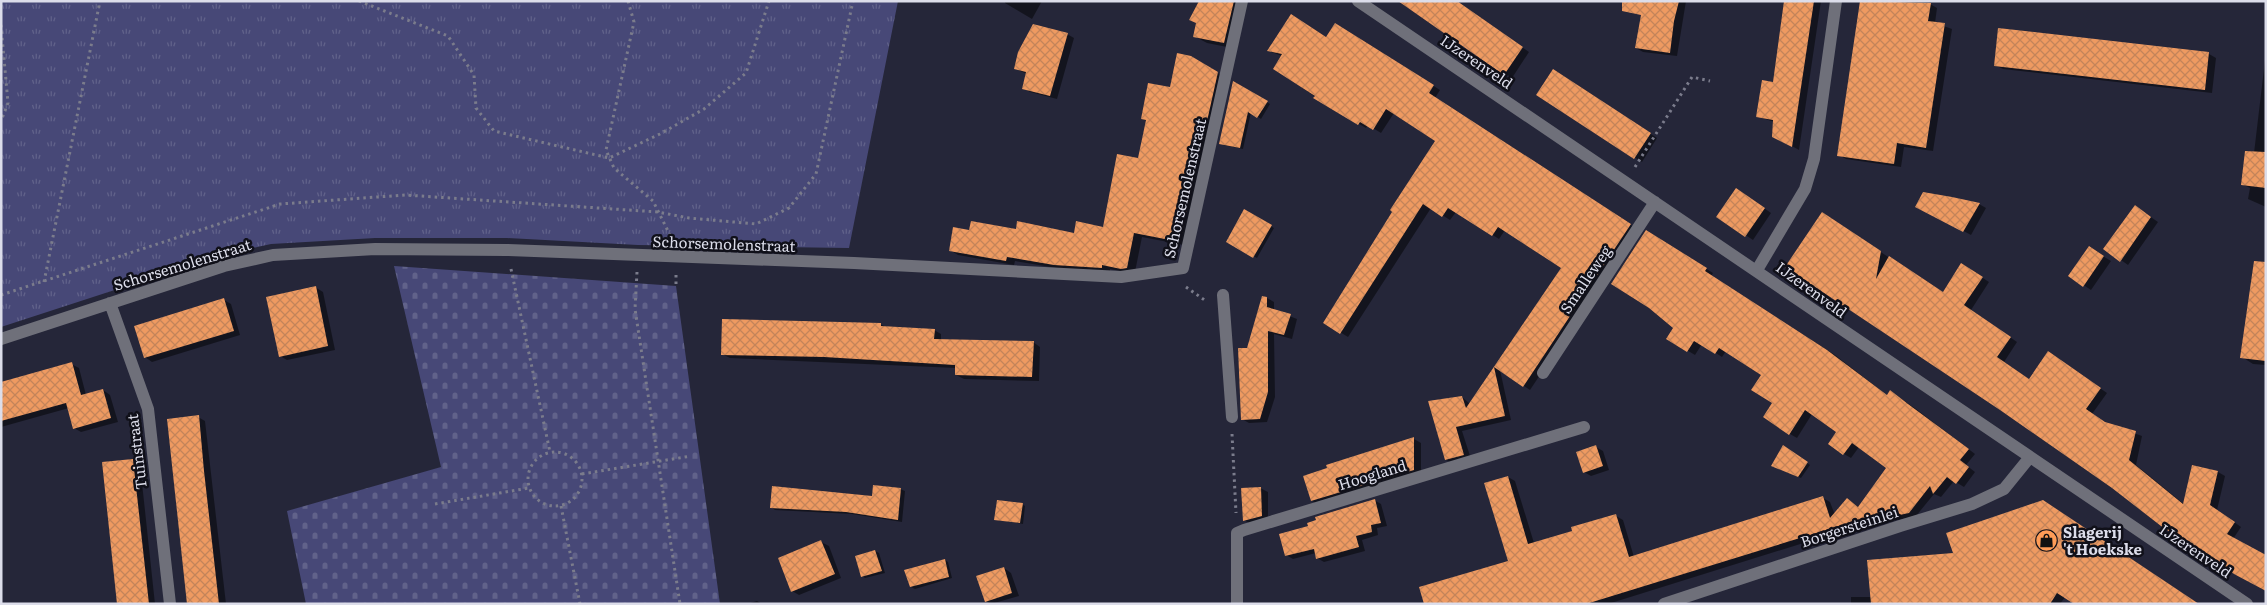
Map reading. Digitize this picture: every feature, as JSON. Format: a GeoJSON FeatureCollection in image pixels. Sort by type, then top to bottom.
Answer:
{"type":"FeatureCollection","features":[{"type":"Feature","properties":{"kind":"street","name":"Schorsemolenstraat"},"geometry":{"type":"LineString","coordinates":[[1,339],[224,266],[273,255],[375,249],[507,250],[676,258],[854,263],[1121,277],[1184,268],[1242,1]]}},
{"type":"Feature","properties":{"kind":"street","name":"IJzerenveld"},"geometry":{"type":"LineString","coordinates":[[1358,1],[2247,604]]}},
{"type":"Feature","properties":{"kind":"street"},"geometry":{"type":"LineString","coordinates":[[1757,270],[1805,189],[1814,159],[1836,1]]}},
{"type":"Feature","properties":{"kind":"street","name":"Smalleweg"},"geometry":{"type":"LineString","coordinates":[[1542,373],[1656,202]]}},
{"type":"Feature","properties":{"kind":"street"},"geometry":{"type":"LineString","coordinates":[[1223,295],[1232,417]]}},
{"type":"Feature","properties":{"kind":"street","name":"Tuinstraat"},"geometry":{"type":"LineString","coordinates":[[110,303],[148,409],[170,604]]}},
{"type":"Feature","properties":{"kind":"street","name":"Hoogland"},"geometry":{"type":"LineString","coordinates":[[1237,534],[1244,530],[1584,427]]}},
{"type":"Feature","properties":{"kind":"street","name":"Borgersteinlei"},"geometry":{"type":"LineString","coordinates":[[1664,604],[1972,504],[2004,489],[2030,457]]}},
{"type":"Feature","properties":{"kind":"street"},"geometry":{"type":"LineString","coordinates":[[1237,534],[1237,604]]}},
{"type":"Feature","properties":{"kind":"path"},"geometry":{"type":"LineString","coordinates":[[44,282],[100,1]]}},
{"type":"Feature","properties":{"kind":"path"},"geometry":{"type":"LineString","coordinates":[[359,1],[448,36],[474,75],[476,108],[494,131],[609,158],[660,134],[704,109],[746,73],[770,1]]}},
{"type":"Feature","properties":{"kind":"path"},"geometry":{"type":"LineString","coordinates":[[628,1],[634,22],[606,150],[614,168],[653,202],[676,245],[676,286]]}},
{"type":"Feature","properties":{"kind":"path"},"geometry":{"type":"LineString","coordinates":[[1,296],[280,204],[405,195],[658,212],[689,218],[756,224],[789,208],[816,174],[853,1]]}},
{"type":"Feature","properties":{"kind":"path"},"geometry":{"type":"LineString","coordinates":[[1,25],[8,103],[1,121]]}},
{"type":"Feature","properties":{"kind":"path"},"geometry":{"type":"LineString","coordinates":[[1625,182],[1650,146],[1692,77],[1710,81]]}},
{"type":"Feature","properties":{"kind":"path"},"geometry":{"type":"LineString","coordinates":[[507,250],[550,452]]}},
{"type":"Feature","properties":{"kind":"path"},"geometry":{"type":"LineString","coordinates":[[638,256],[635,309],[680,604]]}},
{"type":"Feature","properties":{"kind":"path"},"geometry":{"type":"LineString","coordinates":[[1163,271],[1224,314]]}},
{"type":"Feature","properties":{"kind":"path"},"geometry":{"type":"LineString","coordinates":[[1232,417],[1237,534]]}},
{"type":"Feature","properties":{"kind":"path"},"geometry":{"type":"LineString","coordinates":[[550,452],[562,452],[571,456],[579,465],[582,474],[581,488],[576,497],[561,506],[550,506],[541,503],[533,496],[529,488],[528,474],[531,466],[541,455],[550,452]]}},
{"type":"Feature","properties":{"kind":"path"},"geometry":{"type":"LineString","coordinates":[[582,474],[691,456]]}},
{"type":"Feature","properties":{"kind":"path"},"geometry":{"type":"LineString","coordinates":[[435,504],[529,488]]}},
{"type":"Feature","properties":{"kind":"path"},"geometry":{"type":"LineString","coordinates":[[561,506],[580,604]]}},
{"type":"Feature","properties":{"kind":"green space"},"geometry":{"type":"Polygon","coordinates":[[[1,1],[898,1],[849,248],[638,245],[507,238],[375,238],[271,244],[222,255],[1,327],[1,1]]]}},
{"type":"Feature","properties":{"kind":"green space"},"geometry":{"type":"Polygon","coordinates":[[[394,266],[676,286],[720,604],[306,604],[287,511],[441,467],[394,266]]]}},
{"type":"Feature","properties":{"kind":"building"},"geometry":{"type":"Polygon","coordinates":[[[1199,1],[1234,1],[1224,43],[1193,37],[1196,23],[1189,20],[1199,1]]]}},
{"type":"Feature","properties":{"kind":"building"},"geometry":{"type":"Polygon","coordinates":[[[1398,1],[1457,1],[1523,47],[1504,75],[1398,1]]]}},
{"type":"Feature","properties":{"kind":"building"},"geometry":{"type":"Polygon","coordinates":[[[1622,1],[1679,1],[1674,21],[1670,53],[1635,48],[1641,15],[1622,11],[1622,1]]]}},
{"type":"Feature","properties":{"kind":"building"},"geometry":{"type":"Polygon","coordinates":[[[1784,1],[1814,1],[1792,147],[1772,137],[1773,120],[1756,117],[1762,80],[1773,82],[1784,1]]]}},
{"type":"Feature","properties":{"kind":"building"},"geometry":{"type":"Polygon","coordinates":[[[1860,1],[1931,3],[1928,21],[1945,23],[1926,148],[1897,143],[1894,164],[1837,156],[1860,1]]]}},
{"type":"Feature","properties":{"kind":"building"},"geometry":{"type":"Polygon","coordinates":[[[1291,14],[1326,37],[1335,23],[1434,85],[1429,93],[1631,224],[1523,387],[1494,367],[1505,416],[1456,427],[1464,455],[1445,460],[1428,401],[1462,396],[1466,408],[1561,268],[1498,227],[1492,236],[1448,208],[1442,217],[1423,204],[1340,334],[1323,323],[1392,212],[1390,210],[1435,141],[1386,109],[1373,130],[1360,122],[1358,125],[1313,98],[1315,96],[1273,69],[1282,54],[1267,51],[1291,14]]]}},
{"type":"Feature","properties":{"kind":"building"},"geometry":{"type":"Polygon","coordinates":[[[1033,24],[1068,33],[1050,96],[1022,89],[1026,72],[1014,69],[1018,52],[1033,24]]]}},
{"type":"Feature","properties":{"kind":"building"},"geometry":{"type":"Polygon","coordinates":[[[1998,28],[2209,52],[2205,90],[1994,66],[1998,28]]]}},
{"type":"Feature","properties":{"kind":"building"},"geometry":{"type":"Polygon","coordinates":[[[1177,53],[1191,56],[1218,72],[1180,242],[1134,233],[1127,268],[1121,269],[1102,265],[1102,268],[1054,265],[1007,257],[1006,261],[949,251],[953,227],[969,230],[971,221],[1016,229],[1017,221],[1074,233],[1076,221],[1103,227],[1117,154],[1138,158],[1146,120],[1141,119],[1148,83],[1170,87],[1177,53]]]}},
{"type":"Feature","properties":{"kind":"building"},"geometry":{"type":"Polygon","coordinates":[[[1553,69],[1651,133],[1634,159],[1536,95],[1553,69]]]}},
{"type":"Feature","properties":{"kind":"building"},"geometry":{"type":"Polygon","coordinates":[[[1233,81],[1268,101],[1257,118],[1248,112],[1240,148],[1219,144],[1233,81]]]}},
{"type":"Feature","properties":{"kind":"building"},"geometry":{"type":"Polygon","coordinates":[[[2245,151],[2266,152],[2266,188],[2241,185],[2245,151]]]}},
{"type":"Feature","properties":{"kind":"building"},"geometry":{"type":"Polygon","coordinates":[[[1736,188],[1765,208],[1745,237],[1716,217],[1736,188]]]}},
{"type":"Feature","properties":{"kind":"building"},"geometry":{"type":"Polygon","coordinates":[[[1923,192],[1980,203],[1963,232],[1915,207],[1923,192]]]}},
{"type":"Feature","properties":{"kind":"building"},"geometry":{"type":"Polygon","coordinates":[[[2135,205],[2151,217],[2120,262],[2103,249],[2135,205]]]}},
{"type":"Feature","properties":{"kind":"building"},"geometry":{"type":"Polygon","coordinates":[[[1244,209],[1272,225],[1253,258],[1226,242],[1244,209]]]}},
{"type":"Feature","properties":{"kind":"building"},"geometry":{"type":"Polygon","coordinates":[[[1822,212],[1881,251],[1876,279],[1889,256],[1943,292],[1961,263],[1983,277],[1964,305],[2011,337],[1997,357],[2029,379],[2048,351],[2101,388],[2086,409],[2105,422],[2136,431],[2129,460],[2183,504],[2192,465],[2218,471],[2210,505],[2235,522],[2227,534],[2266,555],[2266,591],[2234,574],[2161,526],[2112,488],[2000,410],[1785,267],[1822,212]]]}},
{"type":"Feature","properties":{"kind":"building"},"geometry":{"type":"Polygon","coordinates":[[[1646,230],[1707,268],[1705,271],[1827,350],[1887,395],[1890,390],[1969,449],[1960,460],[1969,467],[1956,484],[1947,477],[1933,494],[1930,486],[1909,513],[1890,517],[1891,510],[1586,604],[1424,604],[1419,587],[1508,561],[1484,483],[1508,476],[1528,544],[1572,531],[1571,527],[1616,514],[1629,557],[1823,496],[1830,518],[1847,498],[1858,507],[1886,468],[1852,443],[1843,455],[1828,444],[1836,432],[1805,410],[1789,435],[1763,417],[1772,403],[1751,390],[1761,375],[1719,348],[1715,354],[1694,341],[1687,352],[1666,339],[1673,328],[1649,308],[1611,284],[1646,230]]]}},
{"type":"Feature","properties":{"kind":"building"},"geometry":{"type":"Polygon","coordinates":[[[2089,246],[2104,256],[2083,287],[2068,276],[2089,246]]]}},
{"type":"Feature","properties":{"kind":"building"},"geometry":{"type":"Polygon","coordinates":[[[2254,261],[2266,262],[2266,361],[2240,358],[2254,261]]]}},
{"type":"Feature","properties":{"kind":"building"},"geometry":{"type":"Polygon","coordinates":[[[316,286],[328,346],[279,357],[266,297],[316,286]]]}},
{"type":"Feature","properties":{"kind":"building"},"geometry":{"type":"Polygon","coordinates":[[[1262,296],[1267,297],[1267,307],[1291,314],[1284,335],[1268,331],[1268,392],[1260,419],[1241,420],[1238,348],[1247,348],[1262,296]]]}},
{"type":"Feature","properties":{"kind":"building"},"geometry":{"type":"Polygon","coordinates":[[[224,298],[234,331],[144,358],[134,326],[224,298]]]}},
{"type":"Feature","properties":{"kind":"building"},"geometry":{"type":"Polygon","coordinates":[[[722,319],[881,323],[881,326],[935,329],[934,339],[1034,341],[1032,377],[955,375],[955,365],[824,357],[721,355],[722,319]]]}},
{"type":"Feature","properties":{"kind":"building"},"geometry":{"type":"Polygon","coordinates":[[[72,362],[81,395],[103,389],[111,418],[73,429],[66,403],[1,421],[1,382],[72,362]]]}},
{"type":"Feature","properties":{"kind":"building"},"geometry":{"type":"Polygon","coordinates":[[[199,415],[219,604],[187,604],[167,419],[199,415]]]}},
{"type":"Feature","properties":{"kind":"building"},"geometry":{"type":"Polygon","coordinates":[[[1414,437],[1414,470],[1311,501],[1303,476],[1327,468],[1326,465],[1414,437]]]}},
{"type":"Feature","properties":{"kind":"building"},"geometry":{"type":"Polygon","coordinates":[[[1596,445],[1603,466],[1583,473],[1576,452],[1596,445]]]}},
{"type":"Feature","properties":{"kind":"building"},"geometry":{"type":"Polygon","coordinates":[[[1783,445],[1808,462],[1798,477],[1771,466],[1783,445]]]}},
{"type":"Feature","properties":{"kind":"building"},"geometry":{"type":"Polygon","coordinates":[[[133,459],[149,604],[117,604],[102,462],[133,459]]]}},
{"type":"Feature","properties":{"kind":"building"},"geometry":{"type":"Polygon","coordinates":[[[873,485],[901,488],[898,520],[846,512],[770,508],[772,486],[872,496],[873,485]]]}},
{"type":"Feature","properties":{"kind":"building"},"geometry":{"type":"Polygon","coordinates":[[[1261,487],[1262,516],[1243,521],[1241,488],[1261,487]]]}},
{"type":"Feature","properties":{"kind":"building"},"geometry":{"type":"Polygon","coordinates":[[[1375,499],[1381,523],[1371,525],[1372,532],[1356,536],[1359,547],[1316,559],[1314,549],[1285,556],[1279,534],[1308,526],[1307,523],[1316,520],[1315,517],[1375,499]]]}},
{"type":"Feature","properties":{"kind":"building"},"geometry":{"type":"Polygon","coordinates":[[[997,500],[1023,503],[1020,523],[994,520],[997,500]]]}},
{"type":"Feature","properties":{"kind":"building"},"geometry":{"type":"Polygon","coordinates":[[[2043,500],[2199,604],[2074,604],[2057,593],[2050,604],[1871,604],[1867,560],[1953,553],[1946,533],[2043,500]]]}},
{"type":"Feature","properties":{"kind":"building"},"geometry":{"type":"Polygon","coordinates":[[[821,540],[835,574],[791,592],[778,558],[821,540]]]}},
{"type":"Feature","properties":{"kind":"building"},"geometry":{"type":"Polygon","coordinates":[[[875,550],[882,571],[861,577],[855,556],[875,550]]]}},
{"type":"Feature","properties":{"kind":"building"},"geometry":{"type":"Polygon","coordinates":[[[945,559],[949,577],[910,587],[904,570],[945,559]]]}},
{"type":"Feature","properties":{"kind":"building"},"geometry":{"type":"Polygon","coordinates":[[[1004,567],[1012,593],[985,602],[976,576],[1004,567]]]}},
{"type":"Feature","properties":{"kind":"place","name":"Slagerij 't Hoekske"},"geometry":{"type":"Point","coordinates":[2047,540]}}]}
